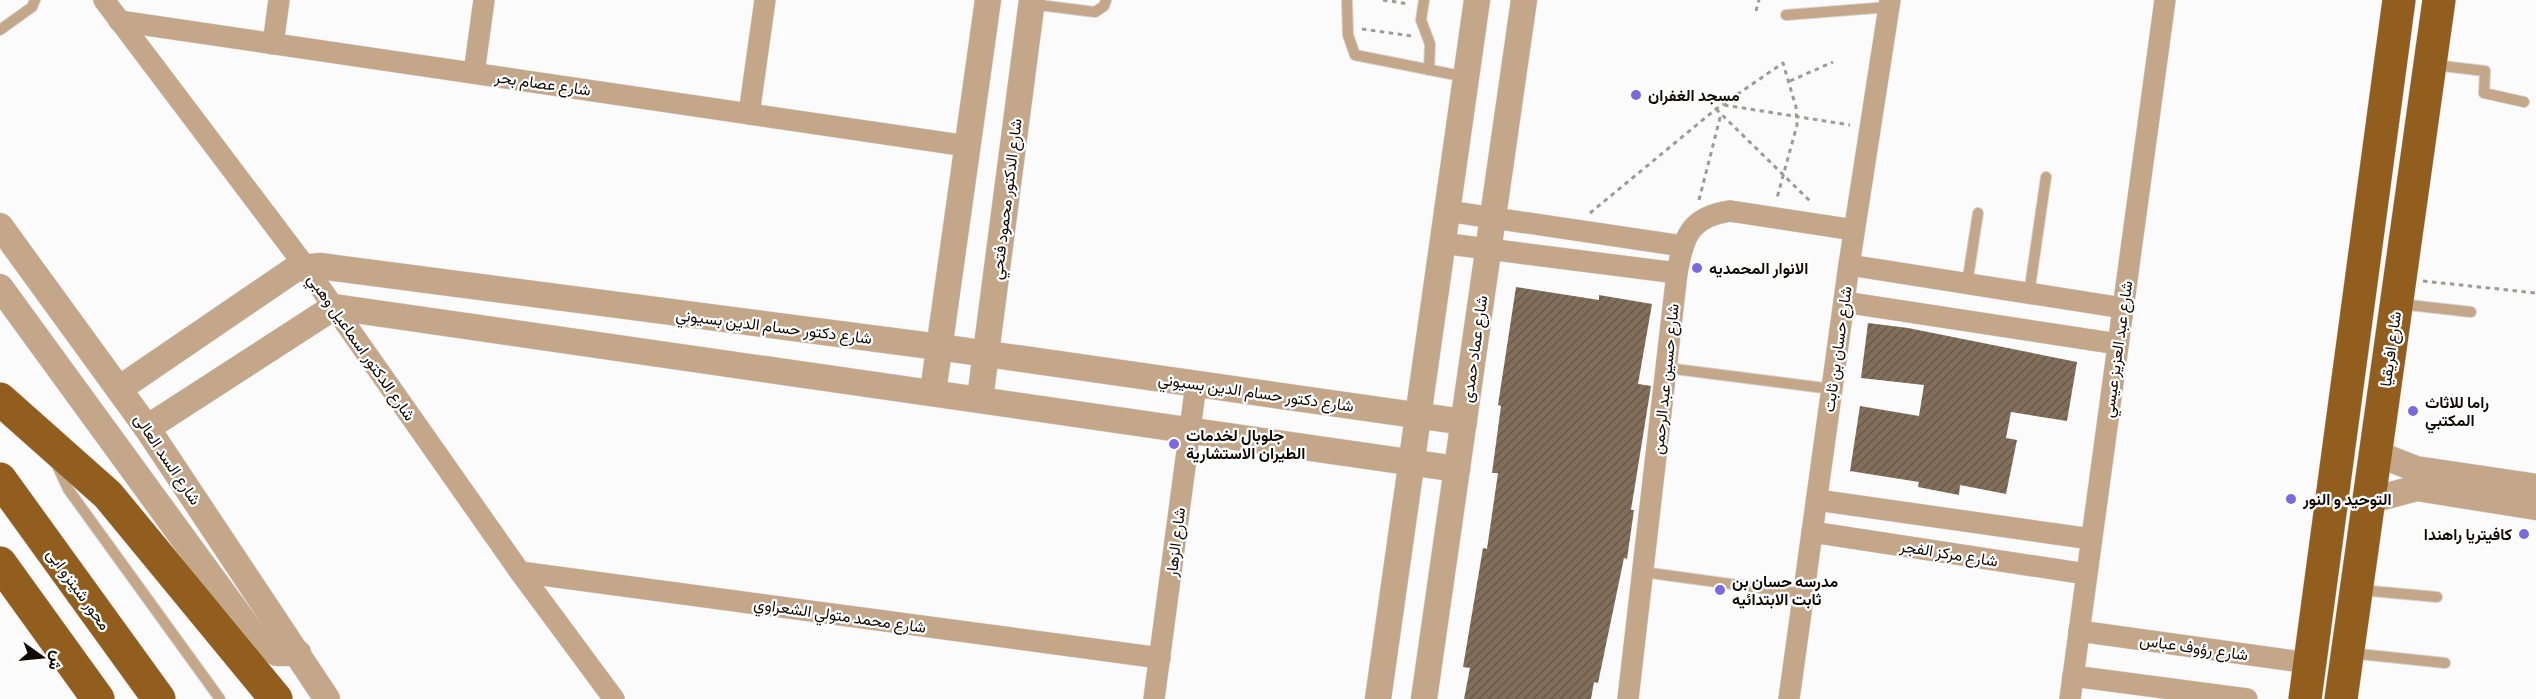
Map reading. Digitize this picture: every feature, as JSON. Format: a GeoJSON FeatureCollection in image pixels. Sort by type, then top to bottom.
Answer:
{"type":"FeatureCollection","features":[{"type":"Feature","properties":{"kind":"main road"},"geometry":{"type":"LineString","coordinates":[[2305,699],[2399,0]]}},
{"type":"Feature","properties":{"kind":"main road","name":"شارع افريقيا"},"geometry":{"type":"LineString","coordinates":[[2342,699],[2439,0]]}},
{"type":"Feature","properties":{"kind":"main road"},"geometry":{"type":"LineString","coordinates":[[0,399],[87,475],[130,520],[276,699]]}},
{"type":"Feature","properties":{"kind":"main road","name":"محور شينزو ابى"},"geometry":{"type":"LineString","coordinates":[[0,479],[159,699]]}},
{"type":"Feature","properties":{"kind":"main road"},"geometry":{"type":"LineString","coordinates":[[0,562],[98,699]]}},
{"type":"Feature","properties":{"kind":"street","name":"شارع الدكتور اسماعيل وهبي"},"geometry":{"type":"LineString","coordinates":[[104,0],[305,266],[520,572],[614,699]]}},
{"type":"Feature","properties":{"kind":"street"},"geometry":{"type":"LineString","coordinates":[[273,44],[279,0]]}},
{"type":"Feature","properties":{"kind":"street"},"geometry":{"type":"LineString","coordinates":[[474,73],[484,0]]}},
{"type":"Feature","properties":{"kind":"street"},"geometry":{"type":"LineString","coordinates":[[749,114],[765,0]]}},
{"type":"Feature","properties":{"kind":"street"},"geometry":{"type":"LineString","coordinates":[[933,392],[988,0]]}},
{"type":"Feature","properties":{"kind":"street"},"geometry":{"type":"LineString","coordinates":[[1378,699],[1477,0]]}},
{"type":"Feature","properties":{"kind":"street","name":"شارع عماد حمدى"},"geometry":{"type":"LineString","coordinates":[[1424,699],[1524,0]]}},
{"type":"Feature","properties":{"kind":"street","name":"شارع عبد العزيز عيسي"},"geometry":{"type":"LineString","coordinates":[[2070,699],[2164,0]]}},
{"type":"Feature","properties":{"kind":"street","name":"شارع الدكتور محمود فتحي"},"geometry":{"type":"LineString","coordinates":[[980,399],[1031,2]]}},
{"type":"Feature","properties":{"kind":"street","name":"شارع حسان بن ثابت"},"geometry":{"type":"LineString","coordinates":[[1789,699],[1854,230],[1889,3]]}},
{"type":"Feature","properties":{"kind":"street","name":"شارع عصام بحر"},"geometry":{"type":"LineString","coordinates":[[119,21],[967,146]]}},
{"type":"Feature","properties":{"kind":"street"},"geometry":{"type":"LineString","coordinates":[[1447,211],[1682,246]]}},
{"type":"Feature","properties":{"kind":"street"},"geometry":{"type":"LineString","coordinates":[[1700,221],[1714,214],[1730,211],[1854,230]]}},
{"type":"Feature","properties":{"kind":"street","name":"شارع حسين عبد الرحمن"},"geometry":{"type":"LineString","coordinates":[[1628,699],[1677,273],[1682,246],[1689,232],[1700,221]]}},
{"type":"Feature","properties":{"kind":"street","name":"شارع السد العالى"},"geometry":{"type":"LineString","coordinates":[[1,229],[147,428],[327,699]]}},
{"type":"Feature","properties":{"kind":"street"},"geometry":{"type":"LineString","coordinates":[[1441,243],[1677,273]]}},
{"type":"Feature","properties":{"kind":"street"},"geometry":{"type":"LineString","coordinates":[[1849,265],[2123,309]]}},
{"type":"Feature","properties":{"kind":"street"},"geometry":{"type":"LineString","coordinates":[[119,389],[295,269],[305,266]]}},
{"type":"Feature","properties":{"kind":"street","name":"شارع دكتور حسام الدين بسيوني"},"geometry":{"type":"LineString","coordinates":[[305,266],[320,266],[939,347],[1464,422]]}},
{"type":"Feature","properties":{"kind":"street"},"geometry":{"type":"LineString","coordinates":[[0,287],[258,641],[277,653],[298,653]]}},
{"type":"Feature","properties":{"kind":"street"},"geometry":{"type":"LineString","coordinates":[[1844,302],[2118,344]]}},
{"type":"Feature","properties":{"kind":"street"},"geometry":{"type":"LineString","coordinates":[[147,428],[334,307],[1457,469]]}},
{"type":"Feature","properties":{"kind":"street","name":"شارع الزهار"},"geometry":{"type":"LineString","coordinates":[[1155,699],[1196,384]]}},
{"type":"Feature","properties":{"kind":"street"},"geometry":{"type":"LineString","coordinates":[[2375,453],[2416,470],[2424,479],[2536,507]]}},
{"type":"Feature","properties":{"kind":"street"},"geometry":{"type":"LineString","coordinates":[[2368,501],[2393,496],[2424,479],[2536,487]]}},
{"type":"Feature","properties":{"kind":"street","name":"شارع مركز الفجر"},"geometry":{"type":"LineString","coordinates":[[1817,500],[2091,539]]}},
{"type":"Feature","properties":{"kind":"street","name":"شارع مركز الفجر"},"geometry":{"type":"LineString","coordinates":[[1812,532],[2086,574]]}},
{"type":"Feature","properties":{"kind":"street","name":"شارع محمد متولي الشعراوي"},"geometry":{"type":"LineString","coordinates":[[520,572],[1160,658]]}},
{"type":"Feature","properties":{"kind":"street","name":"شارع رؤوف عباس"},"geometry":{"type":"LineString","coordinates":[[2079,631],[2309,663]]}},
{"type":"Feature","properties":{"kind":"street"},"geometry":{"type":"LineString","coordinates":[[2073,676],[2247,699]]}},
{"type":"Feature","properties":{"kind":"lane"},"geometry":{"type":"LineString","coordinates":[[0,30],[32,7],[35,0]]}},
{"type":"Feature","properties":{"kind":"lane"},"geometry":{"type":"LineString","coordinates":[[1031,2],[1095,12],[1104,6],[1106,0]]}},
{"type":"Feature","properties":{"kind":"lane"},"geometry":{"type":"LineString","coordinates":[[1347,0],[1347,27],[1355,55],[1466,77]]}},
{"type":"Feature","properties":{"kind":"lane"},"geometry":{"type":"LineString","coordinates":[[1424,3],[1421,20],[1428,39],[1430,70]]}},
{"type":"Feature","properties":{"kind":"lane"},"geometry":{"type":"LineString","coordinates":[[1786,15],[1889,3]]}},
{"type":"Feature","properties":{"kind":"lane"},"geometry":{"type":"LineString","coordinates":[[2430,65],[2485,71],[2484,93],[2524,102]]}},
{"type":"Feature","properties":{"kind":"lane"},"geometry":{"type":"LineString","coordinates":[[2029,294],[2046,177]]}},
{"type":"Feature","properties":{"kind":"lane"},"geometry":{"type":"LineString","coordinates":[[1967,284],[1978,213]]}},
{"type":"Feature","properties":{"kind":"lane"},"geometry":{"type":"LineString","coordinates":[[2398,291],[2471,312]]}},
{"type":"Feature","properties":{"kind":"lane"},"geometry":{"type":"LineString","coordinates":[[1667,368],[1832,389]]}},
{"type":"Feature","properties":{"kind":"lane"},"geometry":{"type":"LineString","coordinates":[[53,445],[56,462],[68,489],[220,699]]}},
{"type":"Feature","properties":{"kind":"lane"},"geometry":{"type":"LineString","coordinates":[[1643,572],[1804,594]]}},
{"type":"Feature","properties":{"kind":"lane"},"geometry":{"type":"LineString","coordinates":[[2356,589],[2437,597]]}},
{"type":"Feature","properties":{"kind":"lane"},"geometry":{"type":"LineString","coordinates":[[2348,653],[2445,663]]}},
{"type":"Feature","properties":{"kind":"path"},"geometry":{"type":"LineString","coordinates":[[1383,0],[1424,3]]}},
{"type":"Feature","properties":{"kind":"path"},"geometry":{"type":"LineString","coordinates":[[1756,11],[1759,0]]}},
{"type":"Feature","properties":{"kind":"path"},"geometry":{"type":"LineString","coordinates":[[1347,27],[1428,39]]}},
{"type":"Feature","properties":{"kind":"path"},"geometry":{"type":"LineString","coordinates":[[1790,81],[1833,62]]}},
{"type":"Feature","properties":{"kind":"path"},"geometry":{"type":"LineString","coordinates":[[1570,230],[1716,109],[1781,63],[1785,65],[1790,81],[1797,117],[1777,198]]}},
{"type":"Feature","properties":{"kind":"path"},"geometry":{"type":"LineString","coordinates":[[1723,105],[1850,125]]}},
{"type":"Feature","properties":{"kind":"path"},"geometry":{"type":"LineString","coordinates":[[1716,109],[1818,209]]}},
{"type":"Feature","properties":{"kind":"path"},"geometry":{"type":"LineString","coordinates":[[1700,221],[1700,195],[1722,114]]}},
{"type":"Feature","properties":{"kind":"path"},"geometry":{"type":"LineString","coordinates":[[2398,291],[2536,293]]}},
{"type":"Feature","properties":{"kind":"building"},"geometry":{"type":"Polygon","coordinates":[[[1516,287],[1599,300],[1599,295],[1652,304],[1638,384],[1651,386],[1631,510],[1634,510],[1627,559],[1624,558],[1598,683],[1594,682],[1591,699],[1464,699],[1470,668],[1463,667],[1483,548],[1487,549],[1498,473],[1492,473],[1501,406],[1498,405],[1516,287]]]}},
{"type":"Feature","properties":{"kind":"building"},"geometry":{"type":"Polygon","coordinates":[[[1868,323],[1908,328],[2077,362],[2067,421],[2011,412],[2006,438],[2017,440],[2006,494],[1960,485],[1959,495],[1918,487],[1919,482],[1850,471],[1860,406],[1919,416],[1924,385],[1861,378],[1868,323]]]}},
{"type":"Feature","properties":{"kind":"place","name":"مسجد الغفران"},"geometry":{"type":"Point","coordinates":[1636,95]}},
{"type":"Feature","properties":{"kind":"place","name":"الانوار المحمديه"},"geometry":{"type":"Point","coordinates":[1697,268]}},
{"type":"Feature","properties":{"kind":"place","name":"راما للاثاث المكتبي"},"geometry":{"type":"Point","coordinates":[2413,411]}},
{"type":"Feature","properties":{"kind":"place","name":"جلوبال لخدمات الطيران الاستشارية"},"geometry":{"type":"Point","coordinates":[1174,444]}},
{"type":"Feature","properties":{"kind":"place","name":"التوحيد و النور"},"geometry":{"type":"Point","coordinates":[2291,499]}},
{"type":"Feature","properties":{"kind":"place","name":"كافيتريا راهندا"},"geometry":{"type":"Point","coordinates":[2524,534]}},
{"type":"Feature","properties":{"kind":"place","name":"مدرسه حسان بن ثابت الابتدائيه"},"geometry":{"type":"Point","coordinates":[1720,590]}}]}
